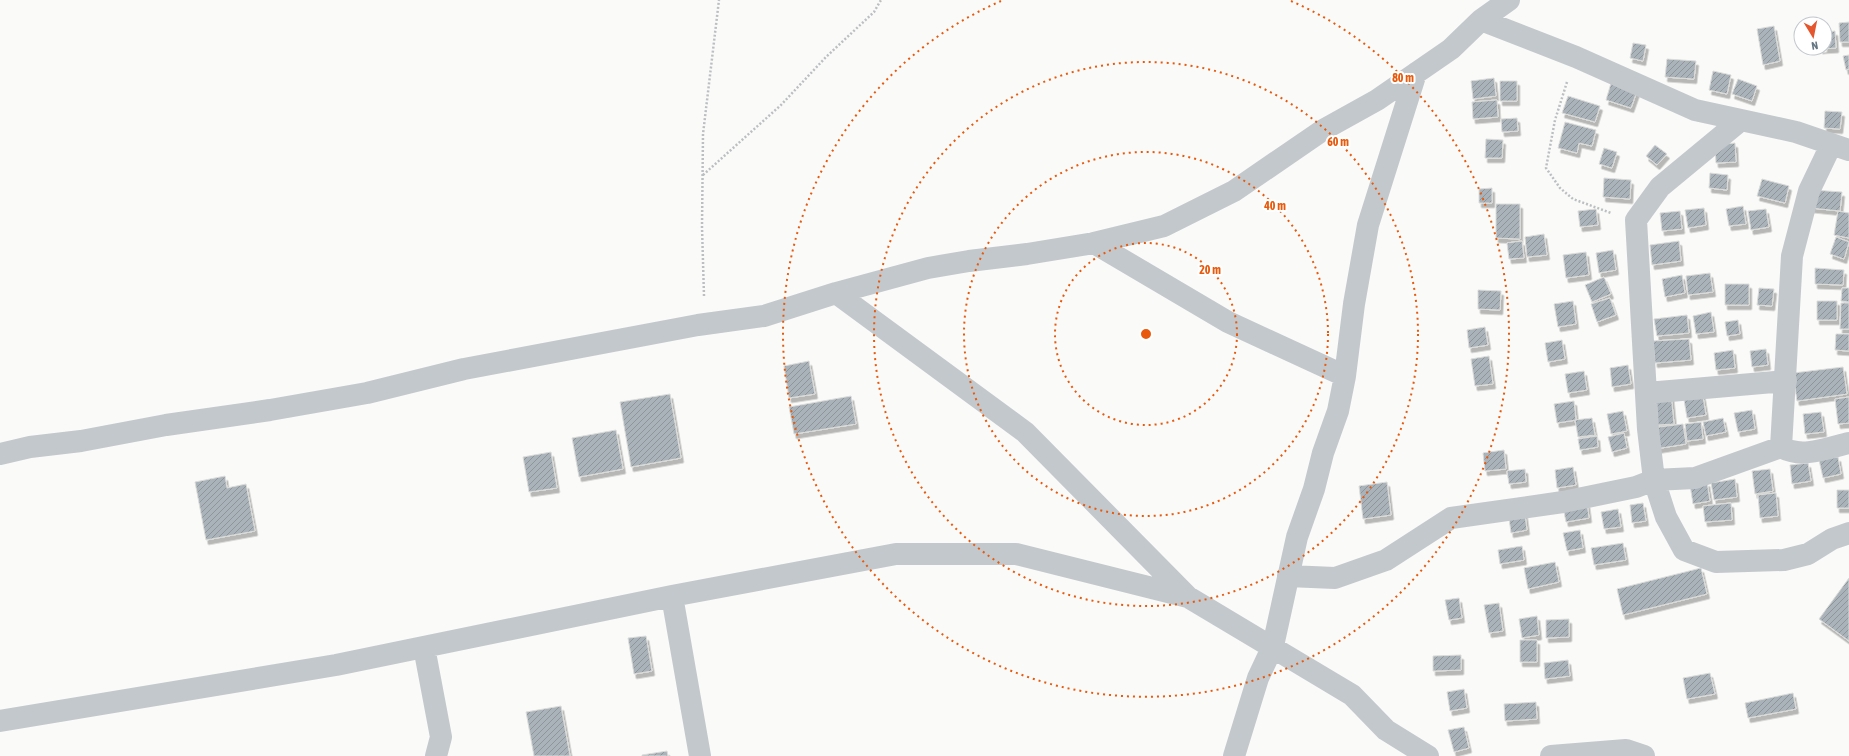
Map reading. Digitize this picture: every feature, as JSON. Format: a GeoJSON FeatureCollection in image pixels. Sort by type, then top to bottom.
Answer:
{"type":"FeatureCollection","features":[{"type":"Feature","properties":{"kind":"street"},"geometry":{"type":"LineString","coordinates":[[0,454],[30,447],[81,441],[166,425],[270,410],[366,393],[464,368],[698,325],[764,316],[836,293],[928,268],[1094,243],[1164,226],[1234,191],[1323,130],[1377,100],[1452,49],[1481,20],[1509,0]]}},
{"type":"Feature","properties":{"kind":"street"},"geometry":{"type":"LineString","coordinates":[[1481,20],[1576,57],[1695,110],[1796,132],[1840,148],[1809,191],[1792,256],[1781,447]]}},
{"type":"Feature","properties":{"kind":"street"},"geometry":{"type":"LineString","coordinates":[[1234,756],[1258,678],[1273,646],[1297,537],[1314,489],[1323,453],[1338,411],[1345,376],[1354,304],[1368,225],[1416,73]]}},
{"type":"Feature","properties":{"kind":"street"},"geometry":{"type":"LineString","coordinates":[[1741,120],[1660,187],[1636,220],[1646,393],[1654,480],[1666,517],[1684,550],[1716,562],[1784,560],[1808,554],[1832,539],[1849,533]]}},
{"type":"Feature","properties":{"kind":"street"},"geometry":{"type":"LineString","coordinates":[[1094,243],[1228,322],[1345,376]]}},
{"type":"Feature","properties":{"kind":"street"},"geometry":{"type":"LineString","coordinates":[[836,293],[1025,432],[1188,597],[1273,646],[1352,695],[1386,730],[1428,756]]}},
{"type":"Feature","properties":{"kind":"street"},"geometry":{"type":"LineString","coordinates":[[1646,393],[1786,381]]}},
{"type":"Feature","properties":{"kind":"street"},"geometry":{"type":"LineString","coordinates":[[1781,447],[1789,452],[1810,451],[1849,443]]}},
{"type":"Feature","properties":{"kind":"street"},"geometry":{"type":"LineString","coordinates":[[1288,576],[1335,578],[1372,565],[1386,560],[1451,518],[1563,502],[1636,487],[1654,480],[1694,478],[1781,447]]}},
{"type":"Feature","properties":{"kind":"street"},"geometry":{"type":"LineString","coordinates":[[0,721],[336,665],[672,596],[896,554],[1016,554],[1188,597]]}},
{"type":"Feature","properties":{"kind":"street"},"geometry":{"type":"LineString","coordinates":[[672,596],[700,756]]}},
{"type":"Feature","properties":{"kind":"street"},"geometry":{"type":"LineString","coordinates":[[424,647],[441,737],[436,756]]}},
{"type":"Feature","properties":{"kind":"street"},"geometry":{"type":"LineString","coordinates":[[1551,756],[1626,750],[1644,756]]}},
{"type":"Feature","properties":{"kind":"path"},"geometry":{"type":"LineString","coordinates":[[698,325],[704,300],[702,227],[703,134],[719,0]]}},
{"type":"Feature","properties":{"kind":"path"},"geometry":{"type":"LineString","coordinates":[[702,175],[781,105],[826,57],[874,12],[882,0]]}},
{"type":"Feature","properties":{"kind":"path"},"geometry":{"type":"LineString","coordinates":[[1576,57],[1555,120],[1546,168],[1560,188],[1573,199],[1600,210],[1636,220]]}},
{"type":"Feature","properties":{"kind":"building"},"geometry":{"type":"Polygon","coordinates":[[[1849,22],[1849,42],[1840,42],[1839,23],[1849,22]]]}},
{"type":"Feature","properties":{"kind":"building"},"geometry":{"type":"Polygon","coordinates":[[[1774,26],[1780,61],[1763,65],[1757,29],[1774,26]]]}},
{"type":"Feature","properties":{"kind":"building"},"geometry":{"type":"Polygon","coordinates":[[[1833,31],[1835,31],[1836,48],[1833,48],[1833,31]]]}},
{"type":"Feature","properties":{"kind":"building"},"geometry":{"type":"Polygon","coordinates":[[[1633,43],[1646,45],[1643,61],[1630,58],[1633,43]]]}},
{"type":"Feature","properties":{"kind":"building"},"geometry":{"type":"Polygon","coordinates":[[[1849,55],[1849,69],[1846,70],[1843,56],[1849,55]]]}},
{"type":"Feature","properties":{"kind":"building"},"geometry":{"type":"Polygon","coordinates":[[[1667,59],[1696,61],[1694,79],[1665,77],[1667,59]]]}},
{"type":"Feature","properties":{"kind":"building"},"geometry":{"type":"Polygon","coordinates":[[[1713,71],[1731,75],[1727,94],[1709,90],[1713,71]]]}},
{"type":"Feature","properties":{"kind":"building"},"geometry":{"type":"Polygon","coordinates":[[[1494,78],[1496,96],[1473,99],[1471,81],[1494,78]]]}},
{"type":"Feature","properties":{"kind":"building"},"geometry":{"type":"Polygon","coordinates":[[[1738,79],[1757,86],[1752,101],[1732,94],[1738,79]]]}},
{"type":"Feature","properties":{"kind":"building"},"geometry":{"type":"Polygon","coordinates":[[[1500,81],[1517,81],[1517,101],[1500,101],[1500,81]]]}},
{"type":"Feature","properties":{"kind":"building"},"geometry":{"type":"Polygon","coordinates":[[[1611,83],[1637,91],[1631,108],[1606,100],[1611,83]]]}},
{"type":"Feature","properties":{"kind":"building"},"geometry":{"type":"Polygon","coordinates":[[[1568,96],[1600,106],[1595,122],[1562,113],[1568,96]]]}},
{"type":"Feature","properties":{"kind":"building"},"geometry":{"type":"Polygon","coordinates":[[[1497,100],[1498,117],[1473,119],[1472,102],[1497,100]]]}},
{"type":"Feature","properties":{"kind":"building"},"geometry":{"type":"Polygon","coordinates":[[[1825,111],[1842,112],[1840,129],[1824,128],[1825,111]]]}},
{"type":"Feature","properties":{"kind":"building"},"geometry":{"type":"Polygon","coordinates":[[[1517,118],[1518,131],[1502,132],[1501,119],[1517,118]]]}},
{"type":"Feature","properties":{"kind":"building"},"geometry":{"type":"Polygon","coordinates":[[[1565,122],[1596,130],[1592,146],[1579,143],[1577,153],[1558,148],[1565,122]]]}},
{"type":"Feature","properties":{"kind":"building"},"geometry":{"type":"Polygon","coordinates":[[[1486,139],[1503,140],[1502,158],[1485,158],[1486,139]]]}},
{"type":"Feature","properties":{"kind":"building"},"geometry":{"type":"Polygon","coordinates":[[[1735,143],[1736,162],[1716,163],[1715,145],[1735,143]]]}},
{"type":"Feature","properties":{"kind":"building"},"geometry":{"type":"Polygon","coordinates":[[[1655,145],[1667,154],[1657,165],[1646,156],[1655,145]]]}},
{"type":"Feature","properties":{"kind":"building"},"geometry":{"type":"Polygon","coordinates":[[[1604,148],[1617,152],[1612,168],[1599,164],[1604,148]]]}},
{"type":"Feature","properties":{"kind":"building"},"geometry":{"type":"Polygon","coordinates":[[[1710,173],[1728,175],[1727,190],[1709,188],[1710,173]]]}},
{"type":"Feature","properties":{"kind":"building"},"geometry":{"type":"Polygon","coordinates":[[[1604,178],[1631,180],[1630,199],[1603,197],[1604,178]]]}},
{"type":"Feature","properties":{"kind":"building"},"geometry":{"type":"Polygon","coordinates":[[[1762,179],[1789,186],[1785,203],[1757,196],[1762,179]]]}},
{"type":"Feature","properties":{"kind":"building"},"geometry":{"type":"Polygon","coordinates":[[[1492,188],[1492,203],[1479,203],[1479,189],[1492,188]]]}},
{"type":"Feature","properties":{"kind":"building"},"geometry":{"type":"Polygon","coordinates":[[[1813,190],[1842,192],[1840,211],[1811,208],[1813,190]]]}},
{"type":"Feature","properties":{"kind":"building"},"geometry":{"type":"Polygon","coordinates":[[[1496,204],[1520,204],[1520,239],[1496,238],[1496,204]]]}},
{"type":"Feature","properties":{"kind":"building"},"geometry":{"type":"Polygon","coordinates":[[[1743,206],[1746,224],[1729,226],[1726,209],[1743,206]]]}},
{"type":"Feature","properties":{"kind":"building"},"geometry":{"type":"Polygon","coordinates":[[[1704,208],[1706,225],[1688,228],[1685,210],[1704,208]]]}},
{"type":"Feature","properties":{"kind":"building"},"geometry":{"type":"Polygon","coordinates":[[[1596,209],[1598,225],[1580,227],[1578,211],[1596,209]]]}},
{"type":"Feature","properties":{"kind":"building"},"geometry":{"type":"Polygon","coordinates":[[[1766,209],[1769,227],[1751,230],[1748,211],[1766,209]]]}},
{"type":"Feature","properties":{"kind":"building"},"geometry":{"type":"Polygon","coordinates":[[[1680,211],[1682,229],[1662,231],[1660,213],[1680,211]]]}},
{"type":"Feature","properties":{"kind":"building"},"geometry":{"type":"Polygon","coordinates":[[[1838,211],[1849,213],[1849,238],[1834,235],[1838,211]]]}},
{"type":"Feature","properties":{"kind":"building"},"geometry":{"type":"Polygon","coordinates":[[[1544,234],[1547,255],[1527,257],[1525,237],[1544,234]]]}},
{"type":"Feature","properties":{"kind":"building"},"geometry":{"type":"Polygon","coordinates":[[[1836,237],[1849,242],[1844,259],[1830,254],[1836,237]]]}},
{"type":"Feature","properties":{"kind":"building"},"geometry":{"type":"Polygon","coordinates":[[[1522,241],[1524,258],[1509,259],[1507,243],[1522,241]]]}},
{"type":"Feature","properties":{"kind":"building"},"geometry":{"type":"Polygon","coordinates":[[[1679,241],[1681,261],[1652,265],[1650,245],[1679,241]]]}},
{"type":"Feature","properties":{"kind":"building"},"geometry":{"type":"Polygon","coordinates":[[[1613,250],[1616,270],[1599,273],[1596,253],[1613,250]]]}},
{"type":"Feature","properties":{"kind":"building"},"geometry":{"type":"Polygon","coordinates":[[[1586,252],[1589,275],[1566,278],[1563,255],[1586,252]]]}},
{"type":"Feature","properties":{"kind":"building"},"geometry":{"type":"Polygon","coordinates":[[[1815,268],[1844,270],[1843,285],[1815,284],[1815,268]]]}},
{"type":"Feature","properties":{"kind":"building"},"geometry":{"type":"Polygon","coordinates":[[[1710,273],[1713,292],[1688,295],[1686,276],[1710,273]]]}},
{"type":"Feature","properties":{"kind":"building"},"geometry":{"type":"Polygon","coordinates":[[[1682,275],[1685,293],[1665,297],[1662,279],[1682,275]]]}},
{"type":"Feature","properties":{"kind":"building"},"geometry":{"type":"Polygon","coordinates":[[[1604,277],[1611,294],[1592,302],[1585,285],[1604,277]]]}},
{"type":"Feature","properties":{"kind":"building"},"geometry":{"type":"Polygon","coordinates":[[[1725,284],[1749,284],[1749,305],[1725,305],[1725,284]]]}},
{"type":"Feature","properties":{"kind":"building"},"geometry":{"type":"Polygon","coordinates":[[[1759,288],[1774,289],[1772,306],[1757,305],[1759,288]]]}},
{"type":"Feature","properties":{"kind":"building"},"geometry":{"type":"Polygon","coordinates":[[[1842,288],[1849,288],[1849,302],[1841,301],[1842,288]]]}},
{"type":"Feature","properties":{"kind":"building"},"geometry":{"type":"Polygon","coordinates":[[[1478,290],[1501,291],[1500,310],[1478,309],[1478,290]]]}},
{"type":"Feature","properties":{"kind":"building"},"geometry":{"type":"Polygon","coordinates":[[[1610,298],[1616,315],[1597,322],[1591,304],[1610,298]]]}},
{"type":"Feature","properties":{"kind":"building"},"geometry":{"type":"Polygon","coordinates":[[[1573,301],[1576,324],[1558,327],[1554,304],[1573,301]]]}},
{"type":"Feature","properties":{"kind":"building"},"geometry":{"type":"Polygon","coordinates":[[[1817,301],[1837,301],[1837,320],[1817,320],[1817,301]]]}},
{"type":"Feature","properties":{"kind":"building"},"geometry":{"type":"Polygon","coordinates":[[[1841,303],[1849,303],[1849,329],[1840,329],[1841,303]]]}},
{"type":"Feature","properties":{"kind":"building"},"geometry":{"type":"Polygon","coordinates":[[[1711,312],[1714,332],[1696,334],[1693,316],[1711,312]]]}},
{"type":"Feature","properties":{"kind":"building"},"geometry":{"type":"Polygon","coordinates":[[[1687,315],[1689,333],[1657,336],[1654,319],[1687,315]]]}},
{"type":"Feature","properties":{"kind":"building"},"geometry":{"type":"Polygon","coordinates":[[[1738,320],[1740,334],[1727,336],[1725,322],[1738,320]]]}},
{"type":"Feature","properties":{"kind":"building"},"geometry":{"type":"Polygon","coordinates":[[[1485,327],[1488,345],[1469,348],[1467,330],[1485,327]]]}},
{"type":"Feature","properties":{"kind":"building"},"geometry":{"type":"Polygon","coordinates":[[[1836,334],[1849,334],[1849,351],[1835,350],[1836,334]]]}},
{"type":"Feature","properties":{"kind":"building"},"geometry":{"type":"Polygon","coordinates":[[[1689,339],[1691,360],[1655,363],[1653,341],[1689,339]]]}},
{"type":"Feature","properties":{"kind":"building"},"geometry":{"type":"Polygon","coordinates":[[[1562,340],[1565,359],[1548,362],[1545,343],[1562,340]]]}},
{"type":"Feature","properties":{"kind":"building"},"geometry":{"type":"Polygon","coordinates":[[[1766,349],[1768,365],[1752,367],[1750,351],[1766,349]]]}},
{"type":"Feature","properties":{"kind":"building"},"geometry":{"type":"Polygon","coordinates":[[[1733,350],[1735,368],[1716,370],[1714,353],[1733,350]]]}},
{"type":"Feature","properties":{"kind":"building"},"geometry":{"type":"Polygon","coordinates":[[[1489,356],[1493,384],[1475,386],[1471,359],[1489,356]]]}},
{"type":"Feature","properties":{"kind":"building"},"geometry":{"type":"Polygon","coordinates":[[[809,361],[815,394],[789,398],[784,366],[809,361]]]}},
{"type":"Feature","properties":{"kind":"building"},"geometry":{"type":"Polygon","coordinates":[[[1628,365],[1631,384],[1612,387],[1610,368],[1628,365]]]}},
{"type":"Feature","properties":{"kind":"building"},"geometry":{"type":"Polygon","coordinates":[[[1843,367],[1847,394],[1797,401],[1793,373],[1843,367]]]}},
{"type":"Feature","properties":{"kind":"building"},"geometry":{"type":"Polygon","coordinates":[[[1584,371],[1587,390],[1568,393],[1565,374],[1584,371]]]}},
{"type":"Feature","properties":{"kind":"building"},"geometry":{"type":"Polygon","coordinates":[[[1702,391],[1706,415],[1687,418],[1683,394],[1702,391]]]}},
{"type":"Feature","properties":{"kind":"building"},"geometry":{"type":"Polygon","coordinates":[[[670,394],[681,458],[631,467],[620,402],[670,394]]]}},
{"type":"Feature","properties":{"kind":"building"},"geometry":{"type":"Polygon","coordinates":[[[1671,394],[1674,424],[1657,425],[1655,395],[1671,394]]]}},
{"type":"Feature","properties":{"kind":"building"},"geometry":{"type":"Polygon","coordinates":[[[851,396],[856,424],[794,434],[789,407],[851,396]]]}},
{"type":"Feature","properties":{"kind":"building"},"geometry":{"type":"Polygon","coordinates":[[[1849,397],[1849,423],[1838,424],[1835,399],[1849,397]]]}},
{"type":"Feature","properties":{"kind":"building"},"geometry":{"type":"Polygon","coordinates":[[[1574,401],[1576,420],[1557,423],[1554,404],[1574,401]]]}},
{"type":"Feature","properties":{"kind":"building"},"geometry":{"type":"Polygon","coordinates":[[[1752,410],[1755,429],[1738,432],[1734,413],[1752,410]]]}},
{"type":"Feature","properties":{"kind":"building"},"geometry":{"type":"Polygon","coordinates":[[[1623,411],[1627,431],[1611,434],[1607,414],[1623,411]]]}},
{"type":"Feature","properties":{"kind":"building"},"geometry":{"type":"Polygon","coordinates":[[[1821,412],[1824,432],[1805,434],[1803,414],[1821,412]]]}},
{"type":"Feature","properties":{"kind":"building"},"geometry":{"type":"Polygon","coordinates":[[[1592,418],[1595,435],[1578,437],[1575,420],[1592,418]]]}},
{"type":"Feature","properties":{"kind":"building"},"geometry":{"type":"Polygon","coordinates":[[[1723,418],[1726,432],[1706,436],[1703,422],[1723,418]]]}},
{"type":"Feature","properties":{"kind":"building"},"geometry":{"type":"Polygon","coordinates":[[[1701,422],[1703,439],[1687,441],[1685,424],[1701,422]]]}},
{"type":"Feature","properties":{"kind":"building"},"geometry":{"type":"Polygon","coordinates":[[[1683,424],[1686,444],[1655,449],[1652,428],[1683,424]]]}},
{"type":"Feature","properties":{"kind":"building"},"geometry":{"type":"Polygon","coordinates":[[[616,430],[623,469],[579,477],[572,438],[616,430]]]}},
{"type":"Feature","properties":{"kind":"building"},"geometry":{"type":"Polygon","coordinates":[[[1624,433],[1627,448],[1612,452],[1608,437],[1624,433]]]}},
{"type":"Feature","properties":{"kind":"building"},"geometry":{"type":"Polygon","coordinates":[[[1597,436],[1598,447],[1580,450],[1578,439],[1597,436]]]}},
{"type":"Feature","properties":{"kind":"building"},"geometry":{"type":"Polygon","coordinates":[[[1504,450],[1506,469],[1485,471],[1483,453],[1504,450]]]}},
{"type":"Feature","properties":{"kind":"building"},"geometry":{"type":"Polygon","coordinates":[[[551,452],[557,488],[529,492],[523,457],[551,452]]]}},
{"type":"Feature","properties":{"kind":"building"},"geometry":{"type":"Polygon","coordinates":[[[1838,457],[1841,474],[1823,478],[1819,460],[1838,457]]]}},
{"type":"Feature","properties":{"kind":"building"},"geometry":{"type":"Polygon","coordinates":[[[1808,463],[1811,481],[1792,484],[1790,465],[1808,463]]]}},
{"type":"Feature","properties":{"kind":"building"},"geometry":{"type":"Polygon","coordinates":[[[1573,467],[1576,485],[1557,488],[1555,470],[1573,467]]]}},
{"type":"Feature","properties":{"kind":"building"},"geometry":{"type":"Polygon","coordinates":[[[1525,469],[1526,482],[1509,484],[1507,471],[1525,469]]]}},
{"type":"Feature","properties":{"kind":"building"},"geometry":{"type":"Polygon","coordinates":[[[1770,469],[1773,491],[1755,494],[1752,471],[1770,469]]]}},
{"type":"Feature","properties":{"kind":"building"},"geometry":{"type":"Polygon","coordinates":[[[225,476],[227,488],[246,484],[255,531],[206,540],[195,482],[225,476]]]}},
{"type":"Feature","properties":{"kind":"building"},"geometry":{"type":"Polygon","coordinates":[[[1735,479],[1737,497],[1714,500],[1711,483],[1735,479]]]}},
{"type":"Feature","properties":{"kind":"building"},"geometry":{"type":"Polygon","coordinates":[[[1387,482],[1391,515],[1363,519],[1359,486],[1387,482]]]}},
{"type":"Feature","properties":{"kind":"building"},"geometry":{"type":"Polygon","coordinates":[[[1707,482],[1710,501],[1693,504],[1690,485],[1707,482]]]}},
{"type":"Feature","properties":{"kind":"building"},"geometry":{"type":"Polygon","coordinates":[[[1837,490],[1849,490],[1849,508],[1837,508],[1837,490]]]}},
{"type":"Feature","properties":{"kind":"building"},"geometry":{"type":"Polygon","coordinates":[[[1776,493],[1778,516],[1760,518],[1758,495],[1776,493]]]}},
{"type":"Feature","properties":{"kind":"building"},"geometry":{"type":"Polygon","coordinates":[[[1587,503],[1589,518],[1566,522],[1563,507],[1587,503]]]}},
{"type":"Feature","properties":{"kind":"building"},"geometry":{"type":"Polygon","coordinates":[[[1643,503],[1646,521],[1632,523],[1630,505],[1643,503]]]}},
{"type":"Feature","properties":{"kind":"building"},"geometry":{"type":"Polygon","coordinates":[[[1731,503],[1732,520],[1705,522],[1703,506],[1731,503]]]}},
{"type":"Feature","properties":{"kind":"building"},"geometry":{"type":"Polygon","coordinates":[[[1524,508],[1527,530],[1511,533],[1508,511],[1524,508]]]}},
{"type":"Feature","properties":{"kind":"building"},"geometry":{"type":"Polygon","coordinates":[[[1618,509],[1621,527],[1604,529],[1601,512],[1618,509]]]}},
{"type":"Feature","properties":{"kind":"building"},"geometry":{"type":"Polygon","coordinates":[[[1580,530],[1583,548],[1567,551],[1563,533],[1580,530]]]}},
{"type":"Feature","properties":{"kind":"building"},"geometry":{"type":"Polygon","coordinates":[[[1623,543],[1626,560],[1594,565],[1591,548],[1623,543]]]}},
{"type":"Feature","properties":{"kind":"building"},"geometry":{"type":"Polygon","coordinates":[[[1522,546],[1524,560],[1500,564],[1498,550],[1522,546]]]}},
{"type":"Feature","properties":{"kind":"building"},"geometry":{"type":"Polygon","coordinates":[[[1555,562],[1559,582],[1528,589],[1524,568],[1555,562]]]}},
{"type":"Feature","properties":{"kind":"building"},"geometry":{"type":"Polygon","coordinates":[[[1701,568],[1707,594],[1623,615],[1617,589],[1701,568]]]}},
{"type":"Feature","properties":{"kind":"building"},"geometry":{"type":"Polygon","coordinates":[[[1849,578],[1849,641],[1819,619],[1849,578]]]}},
{"type":"Feature","properties":{"kind":"building"},"geometry":{"type":"Polygon","coordinates":[[[1459,598],[1462,618],[1449,620],[1445,600],[1459,598]]]}},
{"type":"Feature","properties":{"kind":"building"},"geometry":{"type":"Polygon","coordinates":[[[1499,603],[1503,631],[1489,633],[1484,605],[1499,603]]]}},
{"type":"Feature","properties":{"kind":"building"},"geometry":{"type":"Polygon","coordinates":[[[1537,616],[1539,635],[1522,638],[1519,619],[1537,616]]]}},
{"type":"Feature","properties":{"kind":"building"},"geometry":{"type":"Polygon","coordinates":[[[1569,619],[1569,637],[1546,638],[1546,620],[1569,619]]]}},
{"type":"Feature","properties":{"kind":"building"},"geometry":{"type":"Polygon","coordinates":[[[646,636],[652,671],[634,674],[628,638],[646,636]]]}},
{"type":"Feature","properties":{"kind":"building"},"geometry":{"type":"Polygon","coordinates":[[[1520,640],[1537,640],[1537,662],[1520,662],[1520,640]]]}},
{"type":"Feature","properties":{"kind":"building"},"geometry":{"type":"Polygon","coordinates":[[[1461,655],[1461,670],[1433,671],[1433,656],[1461,655]]]}},
{"type":"Feature","properties":{"kind":"building"},"geometry":{"type":"Polygon","coordinates":[[[1568,660],[1570,676],[1545,679],[1544,663],[1568,660]]]}},
{"type":"Feature","properties":{"kind":"building"},"geometry":{"type":"Polygon","coordinates":[[[1710,673],[1715,694],[1687,699],[1683,678],[1710,673]]]}},
{"type":"Feature","properties":{"kind":"building"},"geometry":{"type":"Polygon","coordinates":[[[1464,689],[1467,708],[1450,711],[1447,692],[1464,689]]]}},
{"type":"Feature","properties":{"kind":"building"},"geometry":{"type":"Polygon","coordinates":[[[1793,693],[1796,709],[1748,718],[1745,703],[1793,693]]]}},
{"type":"Feature","properties":{"kind":"building"},"geometry":{"type":"Polygon","coordinates":[[[1536,702],[1537,719],[1505,721],[1504,704],[1536,702]]]}},
{"type":"Feature","properties":{"kind":"building"},"geometry":{"type":"Polygon","coordinates":[[[561,706],[570,756],[534,756],[526,712],[561,706]]]}},
{"type":"Feature","properties":{"kind":"building"},"geometry":{"type":"Polygon","coordinates":[[[1464,727],[1469,748],[1454,752],[1448,730],[1464,727]]]}},
{"type":"Feature","properties":{"kind":"building"},"geometry":{"type":"Polygon","coordinates":[[[667,751],[668,756],[642,756],[642,755],[667,751]]]}}]}
